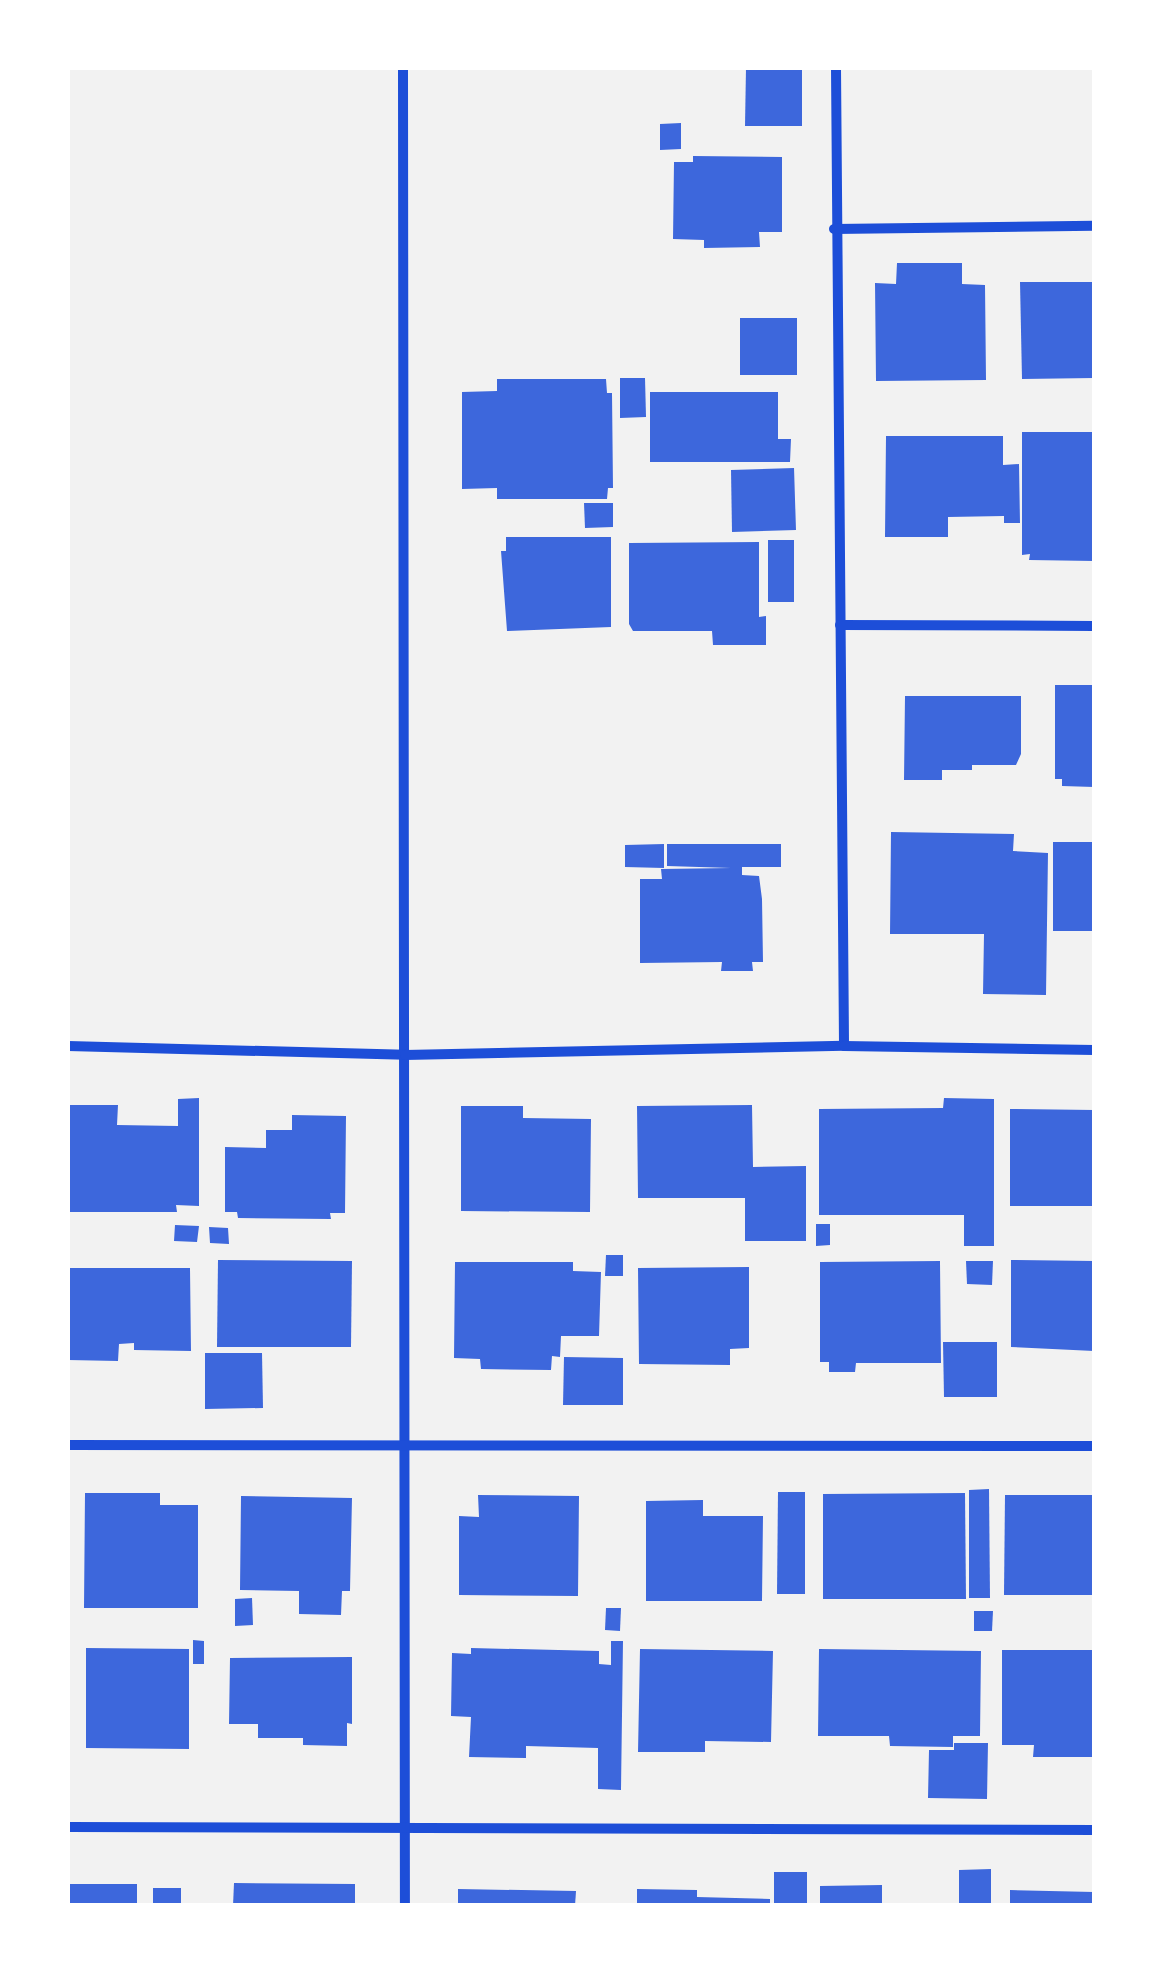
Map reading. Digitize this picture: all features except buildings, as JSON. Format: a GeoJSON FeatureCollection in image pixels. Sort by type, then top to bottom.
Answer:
{"type":"FeatureCollection","features":[{"type":"Feature","properties":{"kind":"street"},"geometry":{"type":"LineString","coordinates":[[403,68],[405,1906]]}},
{"type":"Feature","properties":{"kind":"street"},"geometry":{"type":"LineString","coordinates":[[836,68],[834,229],[844,1046]]}},
{"type":"Feature","properties":{"kind":"street"},"geometry":{"type":"LineString","coordinates":[[834,229],[1094,226]]}},
{"type":"Feature","properties":{"kind":"street"},"geometry":{"type":"LineString","coordinates":[[840,626],[1094,626]]}},
{"type":"Feature","properties":{"kind":"street"},"geometry":{"type":"LineString","coordinates":[[68,1046],[404,1055],[844,1046],[1094,1050]]}},
{"type":"Feature","properties":{"kind":"street"},"geometry":{"type":"LineString","coordinates":[[68,1445],[1094,1446]]}},
{"type":"Feature","properties":{"kind":"street"},"geometry":{"type":"LineString","coordinates":[[68,1827],[1094,1830]]}}]}
